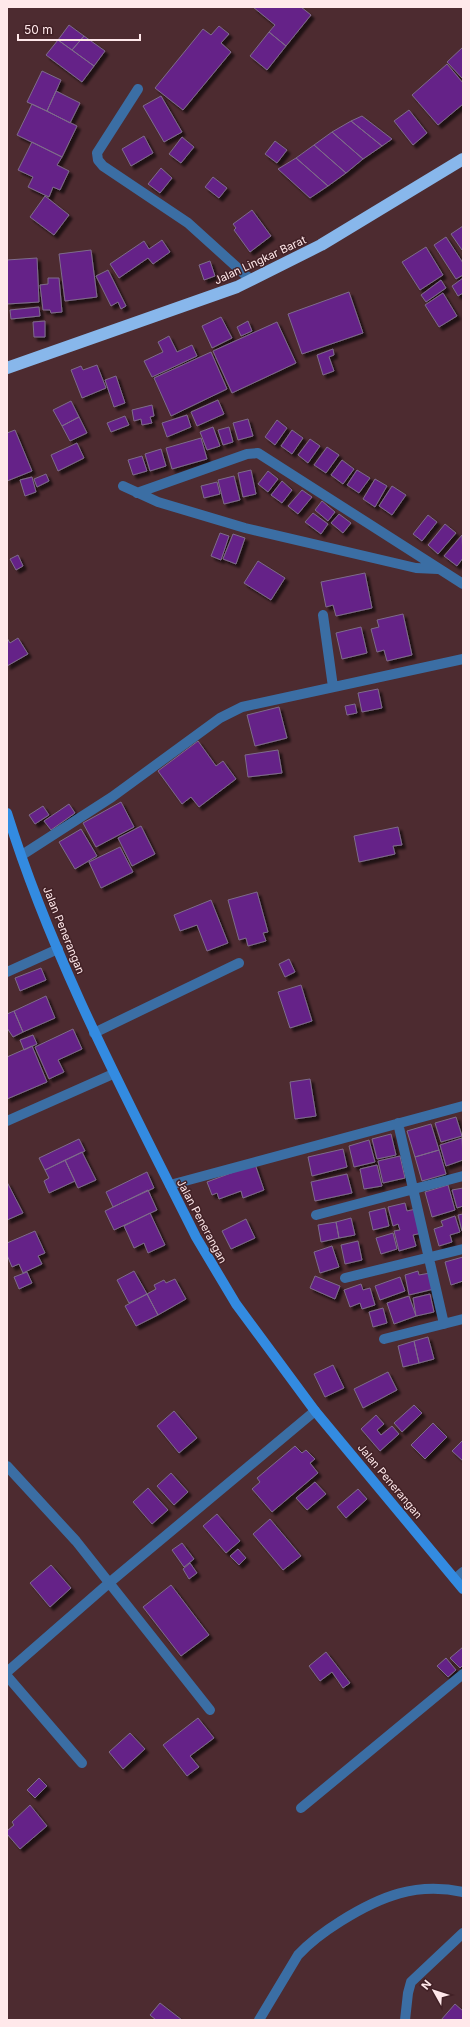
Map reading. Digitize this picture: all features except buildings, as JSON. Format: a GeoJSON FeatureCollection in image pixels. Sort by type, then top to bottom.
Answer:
{"type":"FeatureCollection","features":[{"type":"Feature","properties":{"kind":"highway","name":"Jalan Lingkar Barat"},"geometry":{"type":"LineString","coordinates":[[7,368],[164,314],[251,280],[321,245],[463,159]]}},
{"type":"Feature","properties":{"kind":"street"},"geometry":{"type":"LineString","coordinates":[[138,89],[97,153],[98,160],[103,166],[188,223],[251,280]]}},
{"type":"Feature","properties":{"kind":"street"},"geometry":{"type":"LineString","coordinates":[[137,493],[247,454],[258,452],[463,584]]}},
{"type":"Feature","properties":{"kind":"street"},"geometry":{"type":"LineString","coordinates":[[123,486],[158,502],[245,528],[402,565],[440,570]]}},
{"type":"Feature","properties":{"kind":"street"},"geometry":{"type":"LineString","coordinates":[[324,616],[333,688]]}},
{"type":"Feature","properties":{"kind":"street"},"geometry":{"type":"LineString","coordinates":[[22,855],[112,797],[220,718],[242,707],[463,659]]}},
{"type":"Feature","properties":{"kind":"street","name":"Jalan Penerangan"},"geometry":{"type":"LineString","coordinates":[[7,813],[9,828],[22,855],[58,949],[94,1033],[113,1074],[196,1237],[232,1298],[315,1411],[463,1589]]}},
{"type":"Feature","properties":{"kind":"street"},"geometry":{"type":"LineString","coordinates":[[7,972],[58,949]]}},
{"type":"Feature","properties":{"kind":"street"},"geometry":{"type":"LineString","coordinates":[[94,1033],[239,963]]}},
{"type":"Feature","properties":{"kind":"street"},"geometry":{"type":"LineString","coordinates":[[7,1121],[113,1074]]}},
{"type":"Feature","properties":{"kind":"street"},"geometry":{"type":"LineString","coordinates":[[170,1185],[463,1106]]}},
{"type":"Feature","properties":{"kind":"street"},"geometry":{"type":"LineString","coordinates":[[398,1123],[444,1324]]}},
{"type":"Feature","properties":{"kind":"street"},"geometry":{"type":"LineString","coordinates":[[316,1215],[413,1191],[463,1176]]}},
{"type":"Feature","properties":{"kind":"street"},"geometry":{"type":"LineString","coordinates":[[345,1278],[463,1249]]}},
{"type":"Feature","properties":{"kind":"street"},"geometry":{"type":"LineString","coordinates":[[384,1339],[463,1319]]}},
{"type":"Feature","properties":{"kind":"street"},"geometry":{"type":"LineString","coordinates":[[7,1672],[109,1583],[315,1411]]}},
{"type":"Feature","properties":{"kind":"street"},"geometry":{"type":"LineString","coordinates":[[7,1466],[62,1524],[210,1710]]}},
{"type":"Feature","properties":{"kind":"street"},"geometry":{"type":"LineString","coordinates":[[455,1579],[463,1572]]}},
{"type":"Feature","properties":{"kind":"street"},"geometry":{"type":"LineString","coordinates":[[301,1808],[463,1674]]}},
{"type":"Feature","properties":{"kind":"street"},"geometry":{"type":"LineString","coordinates":[[7,1676],[82,1763]]}},
{"type":"Feature","properties":{"kind":"street"},"geometry":{"type":"LineString","coordinates":[[259,2020],[298,1955],[326,1931],[363,1907],[374,1901],[409,1891],[447,1889],[463,1892]]}},
{"type":"Feature","properties":{"kind":"street"},"geometry":{"type":"LineString","coordinates":[[405,2020],[408,1993],[411,1982],[463,1933]]}}]}
